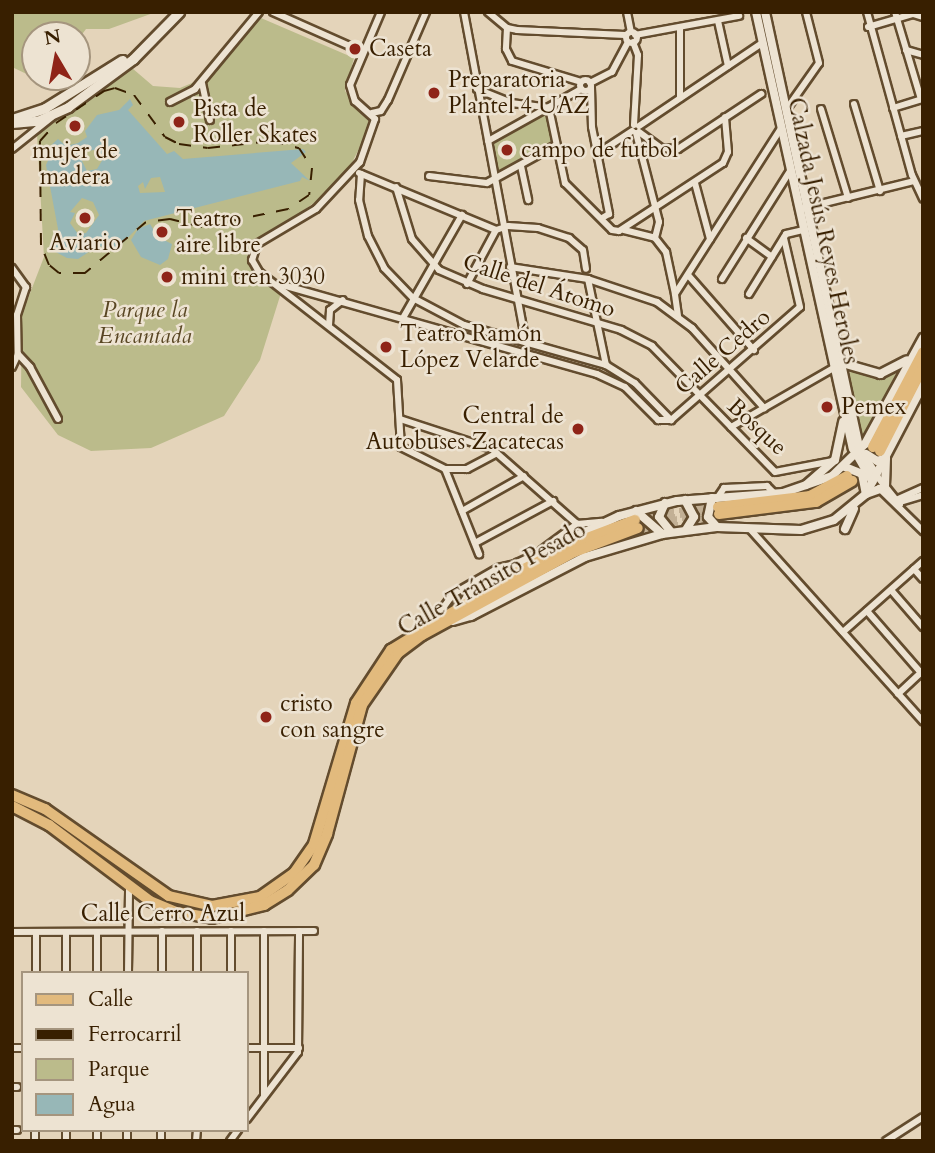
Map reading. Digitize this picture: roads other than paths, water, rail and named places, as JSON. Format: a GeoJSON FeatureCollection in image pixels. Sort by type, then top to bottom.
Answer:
{"type":"FeatureCollection","features":[{"type":"Feature","properties":{"kind":"main road"},"geometry":{"type":"LineString","coordinates":[[12,120],[45,108],[132,53],[170,12]]}},
{"type":"Feature","properties":{"kind":"main road"},"geometry":{"type":"LineString","coordinates":[[12,120],[33,126],[53,115],[133,59],[179,12]]}},
{"type":"Feature","properties":{"kind":"main road"},"geometry":{"type":"LineString","coordinates":[[870,451],[923,352]]}},
{"type":"Feature","properties":{"kind":"main road"},"geometry":{"type":"LineString","coordinates":[[870,451],[923,367]]}},
{"type":"Feature","properties":{"kind":"main road"},"geometry":{"type":"LineString","coordinates":[[717,504],[806,505],[848,475]]}},
{"type":"Feature","properties":{"kind":"main road","name":"Calle Tránsito Pesado"},"geometry":{"type":"LineString","coordinates":[[12,795],[45,809],[169,896],[212,906],[260,897],[294,873],[314,844],[350,719],[366,682],[391,650],[461,606],[576,542],[636,519]]}},
{"type":"Feature","properties":{"kind":"main road","name":"Calle Tránsito Pesado"},"geometry":{"type":"LineString","coordinates":[[12,806],[55,829],[129,886],[176,912],[212,918],[264,905],[288,890],[314,865],[327,834],[362,705],[398,653],[439,621],[636,519]]}},
{"type":"Feature","properties":{"kind":"street"},"geometry":{"type":"LineString","coordinates":[[170,102],[202,83],[259,12]]}},
{"type":"Feature","properties":{"kind":"street"},"geometry":{"type":"LineString","coordinates":[[273,12],[363,52]]}},
{"type":"Feature","properties":{"kind":"street"},"geometry":{"type":"LineString","coordinates":[[381,12],[350,90],[355,101],[372,113],[381,111],[426,12]]}},
{"type":"Feature","properties":{"kind":"street"},"geometry":{"type":"LineString","coordinates":[[464,12],[488,141],[499,229],[526,342]]}},
{"type":"Feature","properties":{"kind":"street"},"geometry":{"type":"LineString","coordinates":[[488,12],[507,28],[631,37],[739,16]]}},
{"type":"Feature","properties":{"kind":"street"},"geometry":{"type":"LineString","coordinates":[[627,12],[631,37],[638,55],[636,129],[660,232],[655,238]]}},
{"type":"Feature","properties":{"kind":"street","name":"Calzada Jesús Reyes Heroles"},"geometry":{"type":"LineString","coordinates":[[756,12],[790,171],[803,208],[803,229],[838,365],[870,451]]}},
{"type":"Feature","properties":{"kind":"street","name":"Calzada Jesús Reyes Heroles"},"geometry":{"type":"LineString","coordinates":[[765,12],[803,208],[838,365],[843,409],[870,451]]}},
{"type":"Feature","properties":{"kind":"street"},"geometry":{"type":"LineString","coordinates":[[786,110],[819,63],[807,12]]}},
{"type":"Feature","properties":{"kind":"street"},"geometry":{"type":"LineString","coordinates":[[867,12],[868,27],[914,181],[923,199]]}},
{"type":"Feature","properties":{"kind":"street"},"geometry":{"type":"LineString","coordinates":[[868,27],[896,15],[923,17]]}},
{"type":"Feature","properties":{"kind":"street"},"geometry":{"type":"LineString","coordinates":[[893,108],[922,99],[896,15]]}},
{"type":"Feature","properties":{"kind":"street"},"geometry":{"type":"LineString","coordinates":[[718,21],[728,66]]}},
{"type":"Feature","properties":{"kind":"street"},"geometry":{"type":"LineString","coordinates":[[680,27],[680,98]]}},
{"type":"Feature","properties":{"kind":"street"},"geometry":{"type":"LineString","coordinates":[[507,28],[506,49],[512,61],[581,85],[591,85],[612,72],[631,37]]}},
{"type":"Feature","properties":{"kind":"street"},"geometry":{"type":"LineString","coordinates":[[597,153],[762,43]]}},
{"type":"Feature","properties":{"kind":"street"},"geometry":{"type":"LineString","coordinates":[[906,50],[923,55]]}},
{"type":"Feature","properties":{"kind":"street"},"geometry":{"type":"LineString","coordinates":[[202,83],[210,120]]}},
{"type":"Feature","properties":{"kind":"street"},"geometry":{"type":"LineString","coordinates":[[488,141],[549,108],[581,85]]}},
{"type":"Feature","properties":{"kind":"street"},"geometry":{"type":"LineString","coordinates":[[591,85],[597,153],[609,214],[602,218]]}},
{"type":"Feature","properties":{"kind":"street"},"geometry":{"type":"LineString","coordinates":[[477,89],[511,103],[549,108]]}},
{"type":"Feature","properties":{"kind":"street"},"geometry":{"type":"LineString","coordinates":[[636,129],[660,148],[678,149],[761,93]]}},
{"type":"Feature","properties":{"kind":"street"},"geometry":{"type":"LineString","coordinates":[[854,104],[880,191]]}},
{"type":"Feature","properties":{"kind":"street"},"geometry":{"type":"LineString","coordinates":[[549,108],[565,183],[612,230],[624,230],[655,238],[666,252],[678,316]]}},
{"type":"Feature","properties":{"kind":"street"},"geometry":{"type":"LineString","coordinates":[[821,110],[848,198]]}},
{"type":"Feature","properties":{"kind":"street"},"geometry":{"type":"LineString","coordinates":[[372,113],[373,133],[358,173],[359,200],[368,236],[384,268],[413,298],[443,317],[606,365],[635,383],[671,420]]}},
{"type":"Feature","properties":{"kind":"street"},"geometry":{"type":"LineString","coordinates":[[624,230],[723,163],[728,152],[725,117]]}},
{"type":"Feature","properties":{"kind":"street"},"geometry":{"type":"LineString","coordinates":[[12,149],[33,126]]}},
{"type":"Feature","properties":{"kind":"street"},"geometry":{"type":"LineString","coordinates":[[675,294],[781,128]]}},
{"type":"Feature","properties":{"kind":"street"},"geometry":{"type":"LineString","coordinates":[[901,136],[923,131]]}},
{"type":"Feature","properties":{"kind":"street"},"geometry":{"type":"LineString","coordinates":[[429,176],[493,181],[556,145]]}},
{"type":"Feature","properties":{"kind":"street"},"geometry":{"type":"LineString","coordinates":[[521,166],[528,200]]}},
{"type":"Feature","properties":{"kind":"street"},"geometry":{"type":"LineString","coordinates":[[722,279],[790,171]]}},
{"type":"Feature","properties":{"kind":"street"},"geometry":{"type":"LineString","coordinates":[[358,173],[499,229],[538,228],[580,244],[586,269]]}},
{"type":"Feature","properties":{"kind":"street"},"geometry":{"type":"LineString","coordinates":[[358,173],[316,209],[256,245],[253,264],[397,380],[401,447],[445,469],[467,469],[497,453]]}},
{"type":"Feature","properties":{"kind":"street"},"geometry":{"type":"LineString","coordinates":[[803,208],[914,181]]}},
{"type":"Feature","properties":{"kind":"street"},"geometry":{"type":"LineString","coordinates":[[695,183],[710,239]]}},
{"type":"Feature","properties":{"kind":"street","name":"Calle del Átomo"},"geometry":{"type":"LineString","coordinates":[[396,187],[405,227],[433,265],[467,284],[598,323],[652,346],[700,396]]}},
{"type":"Feature","properties":{"kind":"street"},"geometry":{"type":"LineString","coordinates":[[403,318],[462,215]]}},
{"type":"Feature","properties":{"kind":"street"},"geometry":{"type":"LineString","coordinates":[[467,284],[499,229]]}},
{"type":"Feature","properties":{"kind":"street"},"geometry":{"type":"LineString","coordinates":[[749,294],[784,238],[803,229]]}},
{"type":"Feature","properties":{"kind":"street"},"geometry":{"type":"LineString","coordinates":[[746,238],[772,257]]}},
{"type":"Feature","properties":{"kind":"street","name":"Calle Cedro"},"geometry":{"type":"LineString","coordinates":[[671,420],[800,307],[784,238]]}},
{"type":"Feature","properties":{"kind":"street"},"geometry":{"type":"LineString","coordinates":[[510,267],[588,279],[657,302],[678,316],[764,408]]}},
{"type":"Feature","properties":{"kind":"street"},"geometry":{"type":"LineString","coordinates":[[12,268],[26,287],[18,315],[18,354],[12,367]]}},
{"type":"Feature","properties":{"kind":"street"},"geometry":{"type":"LineString","coordinates":[[688,275],[754,350]]}},
{"type":"Feature","properties":{"kind":"street"},"geometry":{"type":"LineString","coordinates":[[588,279],[606,365]]}},
{"type":"Feature","properties":{"kind":"street"},"geometry":{"type":"LineString","coordinates":[[275,282],[608,378],[625,387],[658,421],[671,420]]}},
{"type":"Feature","properties":{"kind":"street"},"geometry":{"type":"LineString","coordinates":[[329,325],[330,310],[343,300]]}},
{"type":"Feature","properties":{"kind":"street"},"geometry":{"type":"LineString","coordinates":[[506,348],[509,338]]}},
{"type":"Feature","properties":{"kind":"street"},"geometry":{"type":"LineString","coordinates":[[923,338],[910,358],[870,451],[874,478],[923,531]]}},
{"type":"Feature","properties":{"kind":"street"},"geometry":{"type":"LineString","coordinates":[[18,354],[58,419]]}},
{"type":"Feature","properties":{"kind":"street"},"geometry":{"type":"LineString","coordinates":[[731,428],[838,365],[880,374],[910,358]]}},
{"type":"Feature","properties":{"kind":"street"},"geometry":{"type":"LineString","coordinates":[[848,475],[923,385]]}},
{"type":"Feature","properties":{"kind":"street","name":"Bosque"},"geometry":{"type":"LineString","coordinates":[[700,396],[775,472],[835,460]]}},
{"type":"Feature","properties":{"kind":"street"},"geometry":{"type":"LineString","coordinates":[[794,491],[835,460],[843,439],[843,409]]}},
{"type":"Feature","properties":{"kind":"street"},"geometry":{"type":"LineString","coordinates":[[400,419],[497,453],[577,524]]}},
{"type":"Feature","properties":{"kind":"street"},"geometry":{"type":"LineString","coordinates":[[439,621],[471,616],[585,557],[667,533],[717,527],[801,530],[834,520],[856,505],[866,494],[874,478],[870,451]]}},
{"type":"Feature","properties":{"kind":"street"},"geometry":{"type":"LineString","coordinates":[[870,451],[882,487]]}},
{"type":"Feature","properties":{"kind":"street"},"geometry":{"type":"LineString","coordinates":[[445,469],[479,554]]}},
{"type":"Feature","properties":{"kind":"street"},"geometry":{"type":"LineString","coordinates":[[541,551],[577,524],[636,519],[665,503],[685,500],[717,504],[794,491],[848,475],[862,474],[866,494]]}},
{"type":"Feature","properties":{"kind":"street"},"geometry":{"type":"LineString","coordinates":[[462,511],[524,476]]}},
{"type":"Feature","properties":{"kind":"street"},"geometry":{"type":"LineString","coordinates":[[866,494],[882,487]]}},
{"type":"Feature","properties":{"kind":"street"},"geometry":{"type":"LineString","coordinates":[[897,502],[922,489]]}},
{"type":"Feature","properties":{"kind":"street"},"geometry":{"type":"LineString","coordinates":[[685,500],[694,517],[687,530]]}},
{"type":"Feature","properties":{"kind":"street"},"geometry":{"type":"LineString","coordinates":[[475,543],[553,501]]}},
{"type":"Feature","properties":{"kind":"street"},"geometry":{"type":"LineString","coordinates":[[665,503],[659,517],[667,533]]}},
{"type":"Feature","properties":{"kind":"street"},"geometry":{"type":"LineString","coordinates":[[717,504],[708,517],[717,527]]}},
{"type":"Feature","properties":{"kind":"street"},"geometry":{"type":"LineString","coordinates":[[845,529],[856,505]]}},
{"type":"Feature","properties":{"kind":"street"},"geometry":{"type":"LineString","coordinates":[[636,519],[667,533]]}},
{"type":"Feature","properties":{"kind":"street"},"geometry":{"type":"LineString","coordinates":[[461,606],[468,596],[517,564],[602,522]]}},
{"type":"Feature","properties":{"kind":"street"},"geometry":{"type":"LineString","coordinates":[[749,528],[921,717]]}},
{"type":"Feature","properties":{"kind":"street"},"geometry":{"type":"LineString","coordinates":[[843,632],[923,561]]}},
{"type":"Feature","properties":{"kind":"street"},"geometry":{"type":"LineString","coordinates":[[439,621],[453,594],[498,568],[517,564]]}},
{"type":"Feature","properties":{"kind":"street"},"geometry":{"type":"LineString","coordinates":[[914,569],[923,579]]}},
{"type":"Feature","properties":{"kind":"street"},"geometry":{"type":"LineString","coordinates":[[891,590],[923,627]]}},
{"type":"Feature","properties":{"kind":"street"},"geometry":{"type":"LineString","coordinates":[[867,611],[922,672],[898,694]]}},
{"type":"Feature","properties":{"kind":"street"},"geometry":{"type":"LineString","coordinates":[[128,971],[129,886]]}},
{"type":"Feature","properties":{"kind":"street","name":"Calle Cerro Azul"},"geometry":{"type":"LineString","coordinates":[[12,932],[314,930]]}},
{"type":"Feature","properties":{"kind":"street"},"geometry":{"type":"LineString","coordinates":[[162,931],[162,971]]}},
{"type":"Feature","properties":{"kind":"street"},"geometry":{"type":"LineString","coordinates":[[197,931],[197,971]]}},
{"type":"Feature","properties":{"kind":"street"},"geometry":{"type":"LineString","coordinates":[[231,931],[231,971]]}},
{"type":"Feature","properties":{"kind":"street"},"geometry":{"type":"LineString","coordinates":[[264,931],[264,1096]]}},
{"type":"Feature","properties":{"kind":"street"},"geometry":{"type":"LineString","coordinates":[[248,1118],[299,1048],[299,931]]}},
{"type":"Feature","properties":{"kind":"street"},"geometry":{"type":"LineString","coordinates":[[36,932],[36,971]]}},
{"type":"Feature","properties":{"kind":"street"},"geometry":{"type":"LineString","coordinates":[[66,932],[66,971]]}},
{"type":"Feature","properties":{"kind":"street"},"geometry":{"type":"LineString","coordinates":[[97,932],[97,971]]}},
{"type":"Feature","properties":{"kind":"street"},"geometry":{"type":"LineString","coordinates":[[248,1048],[299,1048]]}},
{"type":"Feature","properties":{"kind":"street"},"geometry":{"type":"LineString","coordinates":[[886,1141],[923,1117]]}},
{"type":"Feature","properties":{"kind":"water"},"geometry":{"type":"Polygon","coordinates":[[[130,99],[133,105],[128,110],[167,154],[174,151],[183,159],[303,149],[306,152],[291,163],[310,181],[302,177],[300,181],[144,221],[117,249],[98,246],[78,259],[67,258],[54,251],[58,229],[46,165],[53,150],[48,148],[58,139],[66,146],[78,143],[87,137],[85,131],[97,115],[119,110],[130,99]],[[94,150],[87,151],[82,161],[87,171],[97,169],[103,159],[94,150]],[[160,177],[151,178],[145,189],[143,182],[138,186],[140,193],[165,192],[160,177]],[[82,198],[70,212],[75,213],[70,223],[78,234],[86,233],[99,215],[93,202],[82,198]]]}},
{"type":"Feature","properties":{"kind":"water"},"geometry":{"type":"Polygon","coordinates":[[[150,224],[158,237],[172,244],[168,259],[160,265],[141,257],[131,240],[138,229],[150,224]]]}},
{"type":"Feature","properties":{"kind":"tunnel"},"geometry":{"type":"LineString","coordinates":[[635,520],[717,507]]}},
{"type":"Feature","properties":{"kind":"tunnel"},"geometry":{"type":"LineString","coordinates":[[638,528],[719,514]]}},
{"type":"Feature","properties":{"kind":"railway"},"geometry":{"type":"LineString","coordinates":[[115,88],[134,95],[165,137],[179,144],[208,148],[272,141],[299,148],[312,168],[309,195],[288,209],[202,227],[170,219],[146,222],[85,273],[59,273],[49,265],[41,245],[40,141],[56,123],[104,91],[115,88]]}},
{"type":"Feature","properties":{"kind":"place","name":"Caseta"},"geometry":{"type":"Point","coordinates":[355,49]}},
{"type":"Feature","properties":{"kind":"place","name":"Preparatoria Plantel 4 UAZ"},"geometry":{"type":"Point","coordinates":[434,93]}},
{"type":"Feature","properties":{"kind":"place","name":"Pista de Roller Skates"},"geometry":{"type":"Point","coordinates":[179,122]}},
{"type":"Feature","properties":{"kind":"place","name":"mujer de madera"},"geometry":{"type":"Point","coordinates":[75,126]}},
{"type":"Feature","properties":{"kind":"place","name":"campo de futbol"},"geometry":{"type":"Point","coordinates":[507,150]}},
{"type":"Feature","properties":{"kind":"place","name":"Aviario"},"geometry":{"type":"Point","coordinates":[85,218]}},
{"type":"Feature","properties":{"kind":"place","name":"Teatro aire libre"},"geometry":{"type":"Point","coordinates":[162,232]}},
{"type":"Feature","properties":{"kind":"place","name":"mini tren 3030"},"geometry":{"type":"Point","coordinates":[167,277]}},
{"type":"Feature","properties":{"kind":"place","name":"Teatro Ramón López Velarde"},"geometry":{"type":"Point","coordinates":[386,347]}},
{"type":"Feature","properties":{"kind":"place","name":"Pemex"},"geometry":{"type":"Point","coordinates":[827,407]}},
{"type":"Feature","properties":{"kind":"place","name":"Central de Autobuses Zacatecas"},"geometry":{"type":"Point","coordinates":[578,429]}},
{"type":"Feature","properties":{"kind":"place","name":"cristo con sangre"},"geometry":{"type":"Point","coordinates":[266,717]}},
{"type":"Feature","properties":{"kind":"park label","name":"Parque la Encantada"},"geometry":{"type":"Point","coordinates":[145,323]}}]}
